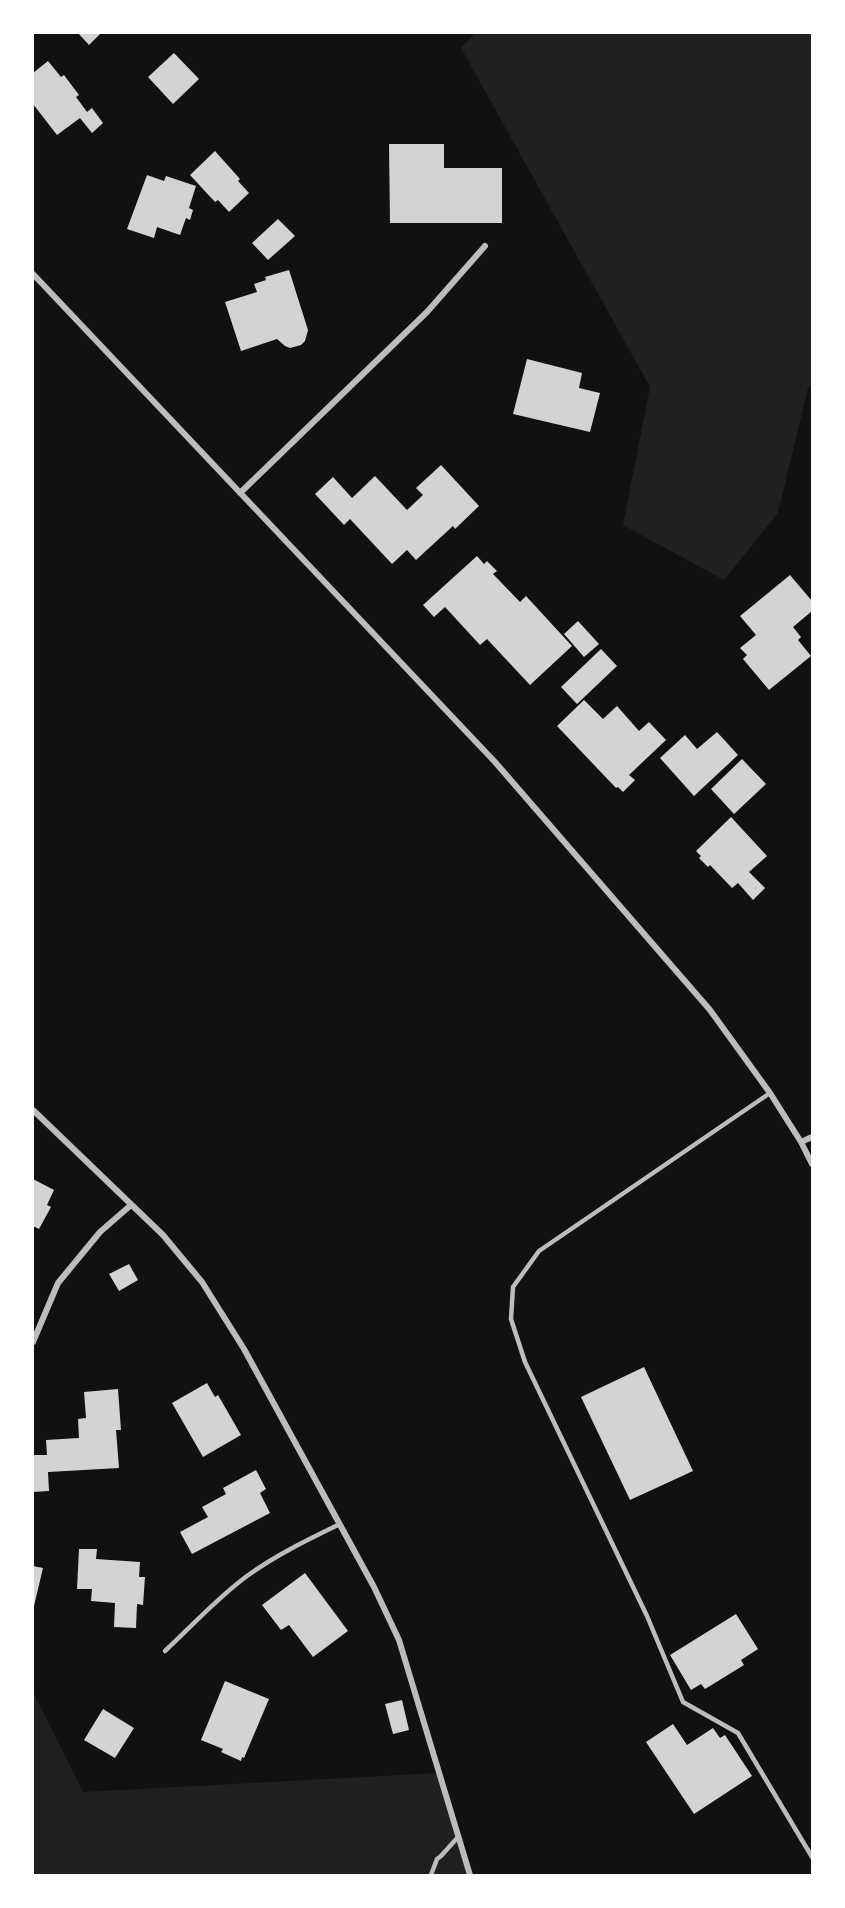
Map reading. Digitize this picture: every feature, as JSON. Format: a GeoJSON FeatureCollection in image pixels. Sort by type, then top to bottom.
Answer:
{"type":"FeatureCollection","features":[{"type":"Feature","properties":{"kind":"street"},"geometry":{"type":"LineString","coordinates":[[240,494],[428,312],[485,246]]}},
{"type":"Feature","properties":{"kind":"street"},"geometry":{"type":"LineString","coordinates":[[33,274],[495,762],[710,1010],[770,1093],[812,1164]]}},
{"type":"Feature","properties":{"kind":"street"},"geometry":{"type":"LineString","coordinates":[[33,1110],[164,1235],[202,1282],[244,1349],[374,1587],[399,1640],[470,1875]]}},
{"type":"Feature","properties":{"kind":"street"},"geometry":{"type":"LineString","coordinates":[[801,1142],[812,1137]]}},
{"type":"Feature","properties":{"kind":"street"},"geometry":{"type":"LineString","coordinates":[[33,1342],[58,1283],[100,1232],[131,1205]]}},
{"type":"Feature","properties":{"kind":"lane"},"geometry":{"type":"LineString","coordinates":[[770,1093],[539,1251],[513,1287],[511,1319],[525,1362],[647,1616],[683,1702],[738,1733],[812,1857]]}},
{"type":"Feature","properties":{"kind":"lane"},"geometry":{"type":"LineString","coordinates":[[165,1651],[218,1600],[248,1575],[340,1524]]}},
{"type":"Feature","properties":{"kind":"lane"},"geometry":{"type":"LineString","coordinates":[[431,1875],[437,1859],[459,1836]]}},
{"type":"Feature","properties":{"kind":"shaded area"},"geometry":{"type":"Polygon","coordinates":[[[475,33],[812,33],[812,385],[808,388],[778,513],[724,580],[623,525],[650,387],[461,48],[475,33]]]}},
{"type":"Feature","properties":{"kind":"shaded area"},"geometry":{"type":"Polygon","coordinates":[[[33,1692],[83,1792],[439,1773],[469,1875],[33,1875],[33,1692]]]}},
{"type":"Feature","properties":{"kind":"building"},"geometry":{"type":"Polygon","coordinates":[[[78,33],[101,33],[89,45],[78,33]]]}},
{"type":"Feature","properties":{"kind":"building"},"geometry":{"type":"Polygon","coordinates":[[[174,53],[199,79],[173,104],[148,77],[174,53]]]}},
{"type":"Feature","properties":{"kind":"building"},"geometry":{"type":"Polygon","coordinates":[[[48,61],[61,77],[64,75],[79,95],[76,97],[87,112],[92,108],[103,123],[92,133],[80,118],[57,135],[33,104],[33,73],[48,61]]]}},
{"type":"Feature","properties":{"kind":"building"},"geometry":{"type":"Polygon","coordinates":[[[389,144],[444,144],[444,168],[502,168],[502,223],[390,223],[389,144]]]}},
{"type":"Feature","properties":{"kind":"building"},"geometry":{"type":"Polygon","coordinates":[[[215,151],[240,179],[238,181],[249,193],[229,212],[218,200],[215,202],[190,175],[215,151]]]}},
{"type":"Feature","properties":{"kind":"building"},"geometry":{"type":"Polygon","coordinates":[[[147,175],[164,181],[166,176],[196,186],[189,208],[193,210],[190,220],[186,218],[180,235],[157,227],[154,238],[127,229],[147,175]]]}},
{"type":"Feature","properties":{"kind":"building"},"geometry":{"type":"Polygon","coordinates":[[[278,219],[295,236],[268,260],[252,243],[278,219]]]}},
{"type":"Feature","properties":{"kind":"building"},"geometry":{"type":"Polygon","coordinates":[[[289,270],[308,330],[305,341],[301,345],[290,348],[277,339],[241,351],[225,302],[257,292],[254,284],[266,280],[265,277],[289,270]]]}},
{"type":"Feature","properties":{"kind":"building"},"geometry":{"type":"Polygon","coordinates":[[[527,359],[582,373],[579,388],[600,393],[590,432],[513,414],[527,359]]]}},
{"type":"Feature","properties":{"kind":"building"},"geometry":{"type":"Polygon","coordinates":[[[441,465],[479,506],[455,529],[453,526],[416,560],[407,550],[392,564],[350,519],[344,525],[315,494],[333,477],[352,498],[375,476],[407,510],[423,495],[416,488],[441,465]]]}},
{"type":"Feature","properties":{"kind":"building"},"geometry":{"type":"Polygon","coordinates":[[[477,556],[484,564],[487,561],[497,571],[493,574],[520,602],[526,596],[572,646],[530,685],[487,639],[480,645],[445,607],[434,617],[423,605],[477,556]]]}},
{"type":"Feature","properties":{"kind":"building"},"geometry":{"type":"Polygon","coordinates":[[[790,575],[812,601],[812,611],[793,627],[801,637],[798,640],[811,656],[769,690],[743,659],[747,655],[740,648],[756,635],[740,616],[790,575]]]}},
{"type":"Feature","properties":{"kind":"building"},"geometry":{"type":"Polygon","coordinates":[[[578,621],[599,644],[584,657],[564,634],[578,621]]]}},
{"type":"Feature","properties":{"kind":"building"},"geometry":{"type":"Polygon","coordinates":[[[601,649],[617,666],[577,704],[561,687],[601,649]]]}},
{"type":"Feature","properties":{"kind":"building"},"geometry":{"type":"Polygon","coordinates":[[[584,700],[603,719],[617,706],[639,731],[649,722],[666,740],[629,775],[635,780],[623,792],[618,787],[616,788],[557,726],[584,700]]]}},
{"type":"Feature","properties":{"kind":"building"},"geometry":{"type":"Polygon","coordinates":[[[717,732],[738,755],[694,796],[660,758],[685,735],[697,749],[717,732]]]}},
{"type":"Feature","properties":{"kind":"building"},"geometry":{"type":"Polygon","coordinates":[[[742,759],[766,784],[734,814],[711,789],[742,759]]]}},
{"type":"Feature","properties":{"kind":"building"},"geometry":{"type":"Polygon","coordinates":[[[731,817],[767,856],[749,872],[765,888],[753,900],[738,883],[732,888],[710,865],[708,867],[699,858],[701,856],[696,851],[731,817]]]}},
{"type":"Feature","properties":{"kind":"building"},"geometry":{"type":"Polygon","coordinates":[[[33,1179],[54,1190],[47,1205],[51,1207],[39,1229],[33,1226],[33,1179]]]}},
{"type":"Feature","properties":{"kind":"building"},"geometry":{"type":"Polygon","coordinates":[[[129,1264],[138,1280],[119,1291],[109,1274],[129,1264]]]}},
{"type":"Feature","properties":{"kind":"building"},"geometry":{"type":"Polygon","coordinates":[[[644,1367],[693,1471],[630,1500],[581,1397],[644,1367]]]}},
{"type":"Feature","properties":{"kind":"building"},"geometry":{"type":"Polygon","coordinates":[[[207,1383],[215,1397],[218,1395],[241,1435],[203,1457],[172,1403],[207,1383]]]}},
{"type":"Feature","properties":{"kind":"building"},"geometry":{"type":"Polygon","coordinates":[[[118,1389],[121,1430],[116,1430],[119,1468],[48,1472],[49,1491],[33,1492],[33,1455],[47,1455],[46,1440],[79,1438],[78,1419],[86,1418],[84,1392],[118,1389]]]}},
{"type":"Feature","properties":{"kind":"building"},"geometry":{"type":"Polygon","coordinates":[[[256,1470],[266,1489],[260,1493],[270,1513],[192,1554],[180,1532],[208,1517],[202,1507],[226,1494],[223,1488],[256,1470]]]}},
{"type":"Feature","properties":{"kind":"building"},"geometry":{"type":"Polygon","coordinates":[[[79,1549],[97,1549],[96,1559],[140,1562],[139,1577],[145,1577],[143,1605],[137,1604],[136,1628],[114,1627],[115,1603],[91,1601],[92,1589],[77,1589],[79,1549]]]}},
{"type":"Feature","properties":{"kind":"building"},"geometry":{"type":"Polygon","coordinates":[[[33,1566],[43,1568],[34,1606],[33,1606],[33,1566]]]}},
{"type":"Feature","properties":{"kind":"building"},"geometry":{"type":"Polygon","coordinates":[[[305,1573],[348,1631],[313,1657],[289,1625],[281,1630],[262,1605],[305,1573]]]}},
{"type":"Feature","properties":{"kind":"building"},"geometry":{"type":"Polygon","coordinates":[[[736,1614],[758,1649],[741,1660],[744,1665],[705,1689],[701,1684],[691,1690],[670,1655],[736,1614]]]}},
{"type":"Feature","properties":{"kind":"building"},"geometry":{"type":"Polygon","coordinates":[[[225,1681],[269,1699],[241,1761],[221,1752],[223,1749],[201,1740],[225,1681]]]}},
{"type":"Feature","properties":{"kind":"building"},"geometry":{"type":"Polygon","coordinates":[[[402,1700],[409,1730],[393,1734],[385,1704],[402,1700]]]}},
{"type":"Feature","properties":{"kind":"building"},"geometry":{"type":"Polygon","coordinates":[[[103,1709],[134,1728],[115,1758],[84,1740],[103,1709]]]}},
{"type":"Feature","properties":{"kind":"building"},"geometry":{"type":"Polygon","coordinates":[[[673,1724],[687,1745],[713,1728],[720,1738],[725,1735],[752,1776],[694,1814],[646,1742],[673,1724]]]}}]}
